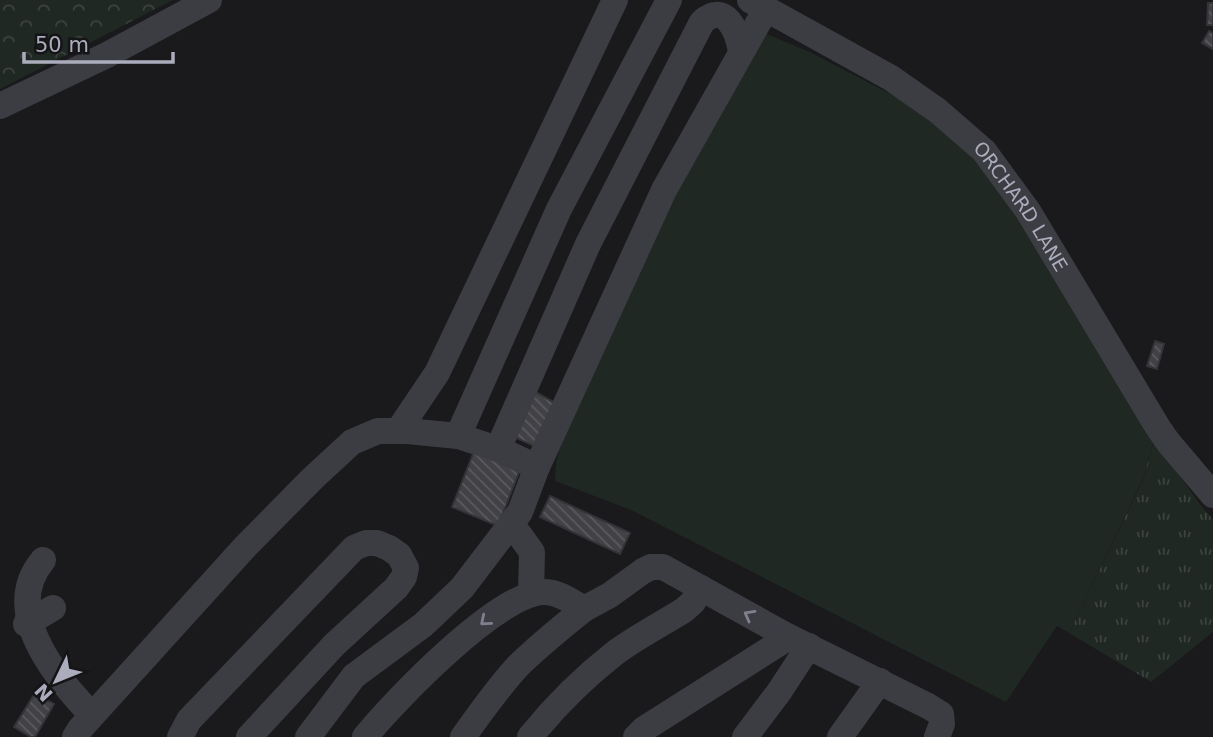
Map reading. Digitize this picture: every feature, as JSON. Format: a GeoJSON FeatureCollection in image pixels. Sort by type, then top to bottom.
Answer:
{"type":"FeatureCollection","features":[{"type":"Feature","properties":{"kind":"street"},"geometry":{"type":"LineString","coordinates":[[0,106],[107,55],[209,0]]}},
{"type":"Feature","properties":{"kind":"street"},"geometry":{"type":"LineString","coordinates":[[398,431],[437,373],[615,0]]}},
{"type":"Feature","properties":{"kind":"street"},"geometry":{"type":"LineString","coordinates":[[458,436],[559,209],[669,0]]}},
{"type":"Feature","properties":{"kind":"street"},"geometry":{"type":"LineString","coordinates":[[308,737],[354,676],[423,625],[462,588],[520,512],[537,467],[664,190],[741,51],[758,5]]}},
{"type":"Feature","properties":{"kind":"street","name":"ORCHARD LANE"},"geometry":{"type":"LineString","coordinates":[[758,5],[891,78],[938,111],[984,151],[1028,211],[1157,426],[1213,495]]}},
{"type":"Feature","properties":{"kind":"street"},"geometry":{"type":"LineString","coordinates":[[498,449],[589,244],[702,22],[709,15],[719,14],[728,19],[739,40],[741,51]]}},
{"type":"Feature","properties":{"kind":"street"},"geometry":{"type":"LineString","coordinates":[[75,737],[244,548],[352,442],[378,431],[458,436],[498,449],[537,467]]}},
{"type":"Feature","properties":{"kind":"street"},"geometry":{"type":"LineString","coordinates":[[511,523],[532,552],[531,594]]}},
{"type":"Feature","properties":{"kind":"street"},"geometry":{"type":"LineString","coordinates":[[180,737],[189,720],[354,548],[366,543],[377,543],[400,555],[406,568],[404,577],[396,588],[334,645],[249,737]]}},
{"type":"Feature","properties":{"kind":"street"},"geometry":{"type":"LineString","coordinates":[[43,560],[34,567],[25,584],[23,597],[30,640],[38,654],[92,715]]}},
{"type":"Feature","properties":{"kind":"street"},"geometry":{"type":"LineString","coordinates":[[463,737],[488,701],[547,639],[584,609],[651,567],[663,567],[799,641],[928,706],[941,714],[943,724],[937,737]]}},
{"type":"Feature","properties":{"kind":"street"},"geometry":{"type":"LineString","coordinates":[[530,737],[580,682],[617,652],[684,610],[701,588]]}},
{"type":"Feature","properties":{"kind":"street"},"geometry":{"type":"LineString","coordinates":[[365,737],[442,657],[494,613],[531,594],[545,592],[564,597],[584,609]]}},
{"type":"Feature","properties":{"kind":"street"},"geometry":{"type":"LineString","coordinates":[[26,624],[53,608]]}},
{"type":"Feature","properties":{"kind":"street"},"geometry":{"type":"LineString","coordinates":[[636,737],[644,729],[799,641]]}},
{"type":"Feature","properties":{"kind":"street"},"geometry":{"type":"LineString","coordinates":[[744,737],[779,692],[799,641]]}},
{"type":"Feature","properties":{"kind":"street"},"geometry":{"type":"LineString","coordinates":[[840,737],[880,681]]}},
{"type":"Feature","properties":{"kind":"green space"},"geometry":{"type":"Polygon","coordinates":[[[0,0],[173,0],[0,89],[0,0]]]}},
{"type":"Feature","properties":{"kind":"green space"},"geometry":{"type":"Polygon","coordinates":[[[762,32],[810,52],[902,100],[961,144],[1017,210],[1131,402],[1145,432],[1154,440],[1143,479],[1069,633],[1057,626],[1006,702],[631,510],[555,481],[556,462],[564,433],[721,98],[762,32]]]}},
{"type":"Feature","properties":{"kind":"green space"},"geometry":{"type":"Polygon","coordinates":[[[1154,440],[1213,519],[1213,632],[1151,682],[1069,633],[1143,480],[1154,440]]]}},
{"type":"Feature","properties":{"kind":"building"},"geometry":{"type":"Polygon","coordinates":[[[1208,3],[1213,3],[1213,25],[1207,25],[1208,3]]]}},
{"type":"Feature","properties":{"kind":"building"},"geometry":{"type":"Polygon","coordinates":[[[1209,31],[1213,33],[1213,49],[1202,43],[1209,31]]]}},
{"type":"Feature","properties":{"kind":"building"},"geometry":{"type":"Polygon","coordinates":[[[1155,341],[1164,344],[1157,369],[1147,366],[1155,341]]]}},
{"type":"Feature","properties":{"kind":"building"},"geometry":{"type":"Polygon","coordinates":[[[528,388],[557,404],[538,448],[508,434],[528,388]]]}},
{"type":"Feature","properties":{"kind":"building"},"geometry":{"type":"Polygon","coordinates":[[[475,449],[521,467],[498,526],[452,507],[475,449]]]}},
{"type":"Feature","properties":{"kind":"building"},"geometry":{"type":"Polygon","coordinates":[[[550,496],[630,533],[620,554],[540,517],[550,496]]]}},
{"type":"Feature","properties":{"kind":"building"},"geometry":{"type":"Polygon","coordinates":[[[35,693],[54,704],[35,737],[31,737],[14,727],[35,693]]]}}]}
